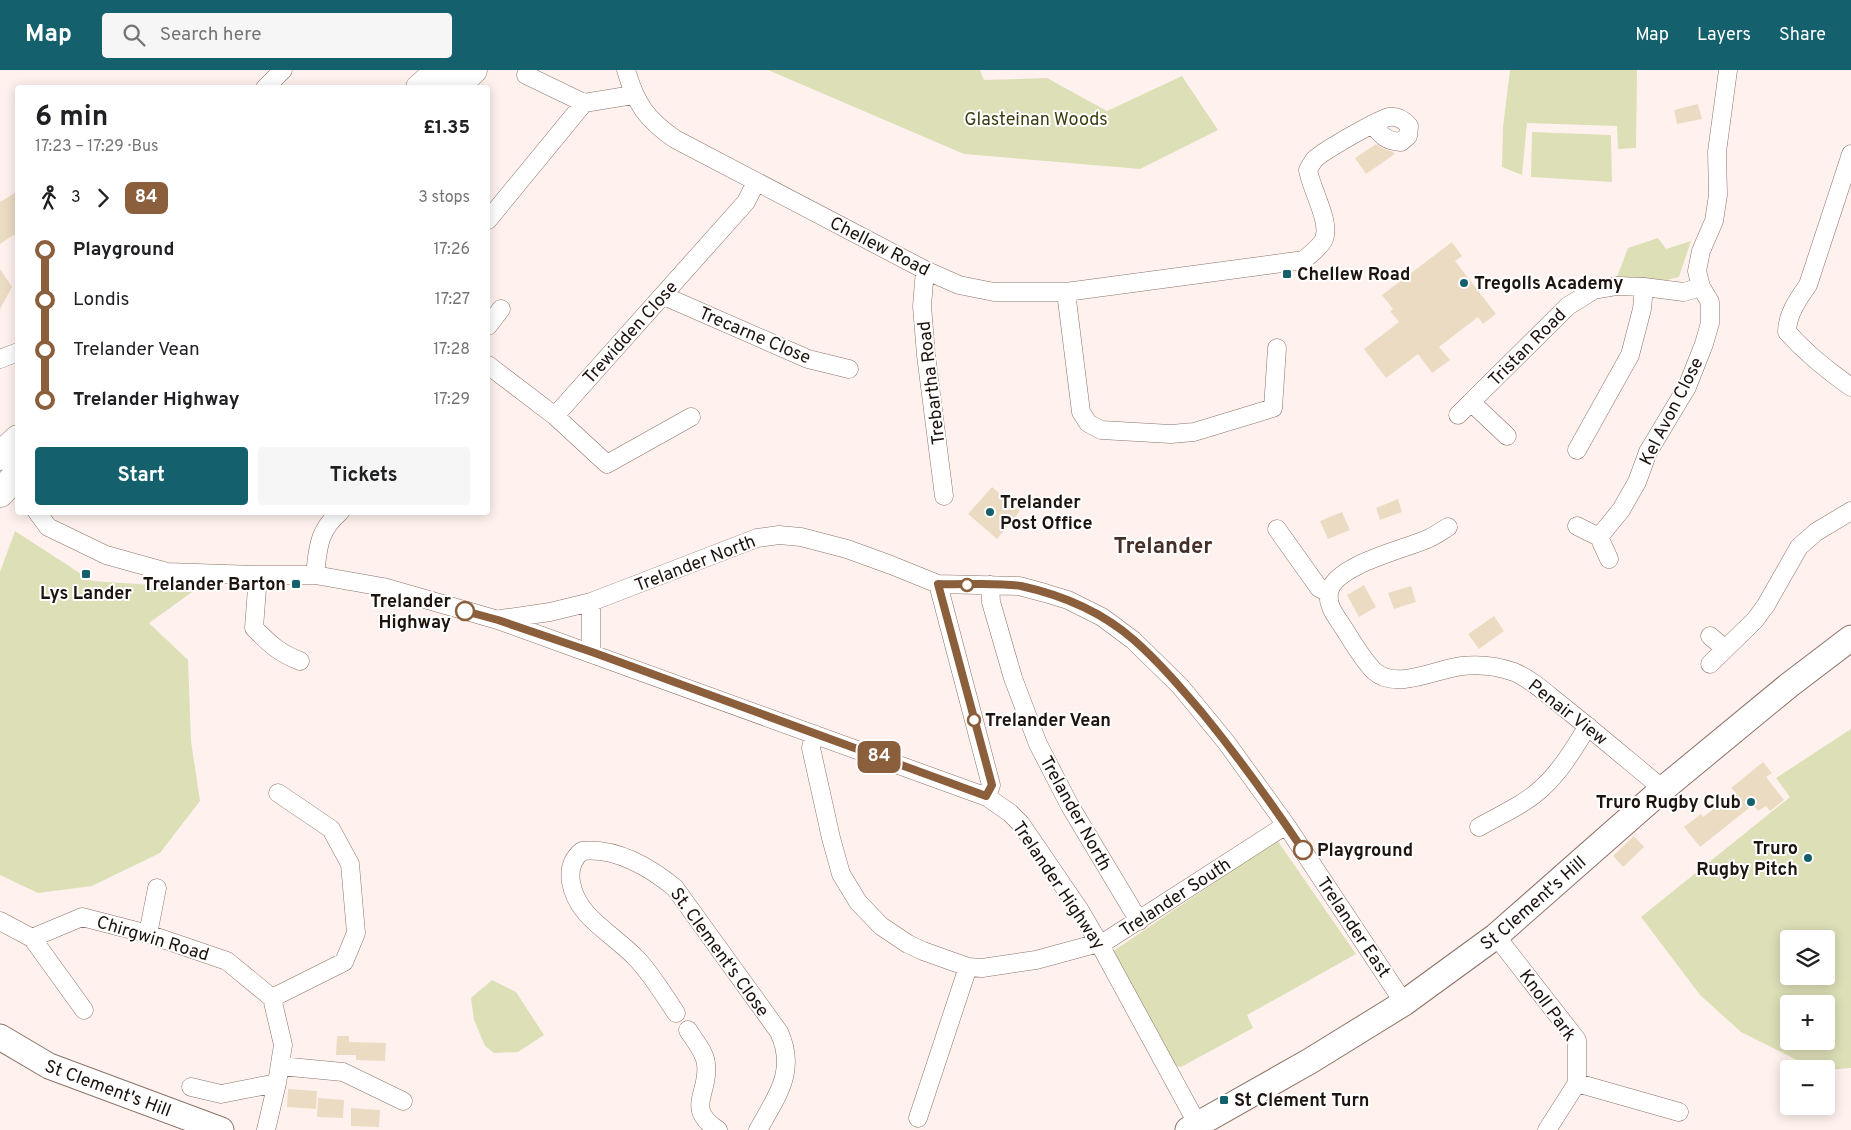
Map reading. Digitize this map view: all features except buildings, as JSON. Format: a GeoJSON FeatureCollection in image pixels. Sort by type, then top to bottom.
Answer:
{"type":"FeatureCollection","features":[{"type":"Feature","properties":{"kind":"highway"},"geometry":{"type":"LineString","coordinates":[[423,85],[440,70]]}},
{"type":"Feature","properties":{"kind":"highway"},"geometry":{"type":"LineString","coordinates":[[456,85],[473,70]]}},
{"type":"Feature","properties":{"kind":"highway"},"geometry":{"type":"LineString","coordinates":[[0,456],[15,442]]}},
{"type":"Feature","properties":{"kind":"street"},"geometry":{"type":"LineString","coordinates":[[268,85],[283,70]]}},
{"type":"Feature","properties":{"kind":"street","name":"Chellew Road"},"geometry":{"type":"LineString","coordinates":[[626,70],[634,95],[647,115],[665,132],[756,182],[925,270],[959,285],[994,292],[1066,292],[1300,262],[1324,240],[1326,231],[1325,222],[1310,182],[1308,170],[1315,159],[1373,125]]}},
{"type":"Feature","properties":{"kind":"street","name":"Kel Avon Close"},"geometry":{"type":"LineString","coordinates":[[1599,537],[1621,510],[1637,482],[1648,452],[1686,387],[1704,344],[1710,323],[1710,302],[1701,287],[1697,271],[1701,251],[1714,221],[1718,195],[1717,152],[1728,70]]}},
{"type":"Feature","properties":{"kind":"street"},"geometry":{"type":"LineString","coordinates":[[526,75],[584,103],[634,95]]}},
{"type":"Feature","properties":{"kind":"street"},"geometry":{"type":"LineString","coordinates":[[490,218],[584,103]]}},
{"type":"Feature","properties":{"kind":"street"},"geometry":{"type":"LineString","coordinates":[[1851,154],[1808,285],[1787,322],[1787,332],[1833,375],[1851,387]]}},
{"type":"Feature","properties":{"kind":"street","name":"Trewidden Close"},"geometry":{"type":"LineString","coordinates":[[555,416],[746,202],[756,182]]}},
{"type":"Feature","properties":{"kind":"street","name":"Trebartha Road"},"geometry":{"type":"LineString","coordinates":[[925,270],[922,306],[926,355],[944,496]]}},
{"type":"Feature","properties":{"kind":"street","name":"Tristan Road"},"geometry":{"type":"LineString","coordinates":[[1458,415],[1568,306],[1594,290],[1617,286],[1644,286],[1684,292],[1701,287]]}},
{"type":"Feature","properties":{"kind":"street"},"geometry":{"type":"LineString","coordinates":[[1577,450],[1630,355],[1642,309],[1644,286]]}},
{"type":"Feature","properties":{"kind":"street"},"geometry":{"type":"LineString","coordinates":[[1066,292],[1081,412],[1088,424],[1101,430],[1171,434],[1194,432],[1273,408],[1276,348]]}},
{"type":"Feature","properties":{"kind":"street","name":"Trecarne Close"},"geometry":{"type":"LineString","coordinates":[[664,296],[808,359],[848,368]]}},
{"type":"Feature","properties":{"kind":"street"},"geometry":{"type":"LineString","coordinates":[[490,323],[501,308]]}},
{"type":"Feature","properties":{"kind":"street"},"geometry":{"type":"LineString","coordinates":[[0,360],[15,353]]}},
{"type":"Feature","properties":{"kind":"street"},"geometry":{"type":"LineString","coordinates":[[490,367],[555,416],[608,464],[690,417]]}},
{"type":"Feature","properties":{"kind":"street"},"geometry":{"type":"LineString","coordinates":[[1471,402],[1507,436]]}},
{"type":"Feature","properties":{"kind":"street"},"geometry":{"type":"LineString","coordinates":[[1710,664],[1724,648],[1755,620],[1799,547],[1816,532],[1851,511]]}},
{"type":"Feature","properties":{"kind":"street","name":"Trelander Highway"},"geometry":{"type":"LineString","coordinates":[[39,515],[48,527],[106,555],[167,572],[315,575],[383,587],[498,620],[592,652],[986,796],[1010,813],[1031,836],[1100,942],[1196,1128]]}},
{"type":"Feature","properties":{"kind":"street"},"geometry":{"type":"LineString","coordinates":[[315,575],[321,536],[329,523],[337,515]]}},
{"type":"Feature","properties":{"kind":"street"},"geometry":{"type":"LineString","coordinates":[[1577,526],[1599,537],[1610,559]]}},
{"type":"Feature","properties":{"kind":"street"},"geometry":{"type":"LineString","coordinates":[[1277,528],[1319,588],[1329,593],[1334,580],[1357,565],[1427,539],[1448,527]]}},
{"type":"Feature","properties":{"kind":"street","name":"Trelander North"},"geometry":{"type":"LineString","coordinates":[[498,620],[550,612],[591,602],[756,538],[779,535],[801,537],[846,549],[938,584]]}},
{"type":"Feature","properties":{"kind":"street"},"geometry":{"type":"LineString","coordinates":[[258,575],[254,628],[272,647],[285,656],[300,661]]}},
{"type":"Feature","properties":{"kind":"street"},"geometry":{"type":"LineString","coordinates":[[938,584],[992,785],[986,796]]}},
{"type":"Feature","properties":{"kind":"street","name":"Trelander East"},"geometry":{"type":"LineString","coordinates":[[938,584],[1019,586],[1068,600],[1102,617],[1133,640],[1191,700],[1226,742],[1286,825],[1404,1003]]}},
{"type":"Feature","properties":{"kind":"street","name":"Trelander North"},"geometry":{"type":"LineString","coordinates":[[990,585],[991,602],[1013,678],[1038,744],[1070,806],[1139,921]]}},
{"type":"Feature","properties":{"kind":"street","name":"Penair View"},"geometry":{"type":"LineString","coordinates":[[1329,593],[1328,598],[1332,610],[1353,643],[1374,670],[1380,674],[1400,680],[1460,666],[1475,665],[1503,669],[1529,680],[1588,726],[1663,789]]}},
{"type":"Feature","properties":{"kind":"street"},"geometry":{"type":"LineString","coordinates":[[591,602],[592,652]]}},
{"type":"Feature","properties":{"kind":"street"},"geometry":{"type":"LineString","coordinates":[[1710,636],[1724,648]]}},
{"type":"Feature","properties":{"kind":"street","name":"St Clement's Hill"},"geometry":{"type":"LineString","coordinates":[[1196,1128],[1404,1003],[1496,936],[1663,789],[1788,686],[1851,638]]}},
{"type":"Feature","properties":{"kind":"street"},"geometry":{"type":"LineString","coordinates":[[1479,827],[1542,789],[1563,765],[1588,726]]}},
{"type":"Feature","properties":{"kind":"street","name":"Trelander South"},"geometry":{"type":"LineString","coordinates":[[814,734],[811,748],[830,838],[841,874],[849,888],[869,914],[894,936],[923,951],[968,967],[982,968],[1036,960],[1106,941],[1286,825]]}},
{"type":"Feature","properties":{"kind":"street"},"geometry":{"type":"LineString","coordinates":[[266,1130],[283,1045],[272,998],[344,962],[356,933],[350,864],[331,829],[278,793]]}},
{"type":"Feature","properties":{"kind":"street","name":"St. Clement's Close"},"geometry":{"type":"LineString","coordinates":[[676,1013],[638,960],[585,912],[576,896],[570,878],[572,861],[582,851],[598,851],[627,859],[653,871],[675,888],[779,1032],[786,1052],[786,1073],[779,1093],[758,1130]]}},
{"type":"Feature","properties":{"kind":"street"},"geometry":{"type":"LineString","coordinates":[[148,934],[157,888]]}},
{"type":"Feature","properties":{"kind":"street","name":"Chirgwin Road"},"geometry":{"type":"LineString","coordinates":[[32,938],[82,917],[148,934],[227,961],[272,998]]}},
{"type":"Feature","properties":{"kind":"street"},"geometry":{"type":"LineString","coordinates":[[0,921],[32,938],[84,1010]]}},
{"type":"Feature","properties":{"kind":"street","name":"Knoll Park"},"geometry":{"type":"LineString","coordinates":[[1496,936],[1577,1040],[1577,1083]]}},
{"type":"Feature","properties":{"kind":"street"},"geometry":{"type":"LineString","coordinates":[[918,1118],[968,967]]}},
{"type":"Feature","properties":{"kind":"street"},"geometry":{"type":"LineString","coordinates":[[688,1030],[706,1062],[706,1074],[700,1101],[702,1114],[709,1124],[718,1130]]}},
{"type":"Feature","properties":{"kind":"street","name":"St Clement's Hill"},"geometry":{"type":"LineString","coordinates":[[0,1037],[49,1066],[220,1130]]}},
{"type":"Feature","properties":{"kind":"street"},"geometry":{"type":"LineString","coordinates":[[191,1087],[221,1094],[278,1075],[343,1072],[402,1101]]}},
{"type":"Feature","properties":{"kind":"street"},"geometry":{"type":"LineString","coordinates":[[1547,1130],[1577,1083],[1680,1112]]}},
{"type":"Feature","properties":{"kind":"green space","name":"Glasteinan Woods"},"geometry":{"type":"Polygon","coordinates":[[[768,70],[980,70],[984,80],[1047,78],[1107,111],[1182,76],[1218,130],[1140,169],[964,154],[768,70]]]}},
{"type":"Feature","properties":{"kind":"green space"},"geometry":{"type":"Polygon","coordinates":[[[1510,70],[1637,70],[1636,148],[1618,149],[1617,126],[1527,123],[1522,175],[1502,167],[1503,127],[1510,70]]]}},
{"type":"Feature","properties":{"kind":"green space"},"geometry":{"type":"Polygon","coordinates":[[[1532,132],[1611,135],[1612,182],[1531,177],[1532,132]]]}},
{"type":"Feature","properties":{"kind":"green space"},"geometry":{"type":"Polygon","coordinates":[[[1658,238],[1666,249],[1691,241],[1679,277],[1667,280],[1617,277],[1628,248],[1658,238]]]}},
{"type":"Feature","properties":{"kind":"green space"},"geometry":{"type":"Polygon","coordinates":[[[15,531],[92,581],[198,588],[149,623],[188,660],[191,741],[200,801],[160,853],[92,886],[38,893],[0,875],[0,572],[15,531]]]}},
{"type":"Feature","properties":{"kind":"green space"},"geometry":{"type":"Polygon","coordinates":[[[1851,729],[1851,1068],[1835,1069],[1835,1060],[1797,1060],[1741,1032],[1700,995],[1641,917],[1790,797],[1776,778],[1851,729]]]}},
{"type":"Feature","properties":{"kind":"green space"},"geometry":{"type":"Polygon","coordinates":[[[1277,840],[1356,954],[1247,1015],[1253,1028],[1181,1067],[1170,1065],[1109,954],[1277,840]]]}},
{"type":"Feature","properties":{"kind":"green space"},"geometry":{"type":"Polygon","coordinates":[[[492,980],[516,992],[544,1035],[518,1052],[494,1053],[485,1046],[474,1020],[471,998],[492,980]]]}},
{"type":"Feature","properties":{"kind":"bus line","name":"84"},"geometry":{"type":"LineString","coordinates":[[465,611],[498,620],[592,652],[986,796],[992,785],[938,584],[1019,586],[1045,593],[1068,600],[1102,617],[1133,640],[1180,686],[1226,742],[1303,850]]}},
{"type":"Feature","properties":{"kind":"place","name":"Chellew Road"},"geometry":{"type":"Point","coordinates":[1287,274]}},
{"type":"Feature","properties":{"kind":"place","name":"Tregolls Academy"},"geometry":{"type":"Point","coordinates":[1464,283]}},
{"type":"Feature","properties":{"kind":"place","name":"Trelander Post Office"},"geometry":{"type":"Point","coordinates":[990,512]}},
{"type":"Feature","properties":{"kind":"place","name":"Lys Lander"},"geometry":{"type":"Point","coordinates":[86,574]}},
{"type":"Feature","properties":{"kind":"place","name":"Trelander Barton"},"geometry":{"type":"Point","coordinates":[296,584]}},
{"type":"Feature","properties":{"kind":"place","name":"Trelander Highway"},"geometry":{"type":"Point","coordinates":[465,611]}},
{"type":"Feature","properties":{"kind":"place","name":"Trelander Vean"},"geometry":{"type":"Point","coordinates":[974,720]}},
{"type":"Feature","properties":{"kind":"place","name":"Truro Rugby Club"},"geometry":{"type":"Point","coordinates":[1751,802]}},
{"type":"Feature","properties":{"kind":"place","name":"Playground"},"geometry":{"type":"Point","coordinates":[1303,850]}},
{"type":"Feature","properties":{"kind":"place","name":"Truro Rugby Pitch"},"geometry":{"type":"Point","coordinates":[1808,858]}},
{"type":"Feature","properties":{"kind":"place","name":"St Clement Turn"},"geometry":{"type":"Point","coordinates":[1224,1100]}},
{"type":"Feature","properties":{"kind":"district","name":"Trelander"},"geometry":{"type":"Point","coordinates":[1163,545]}}]}
